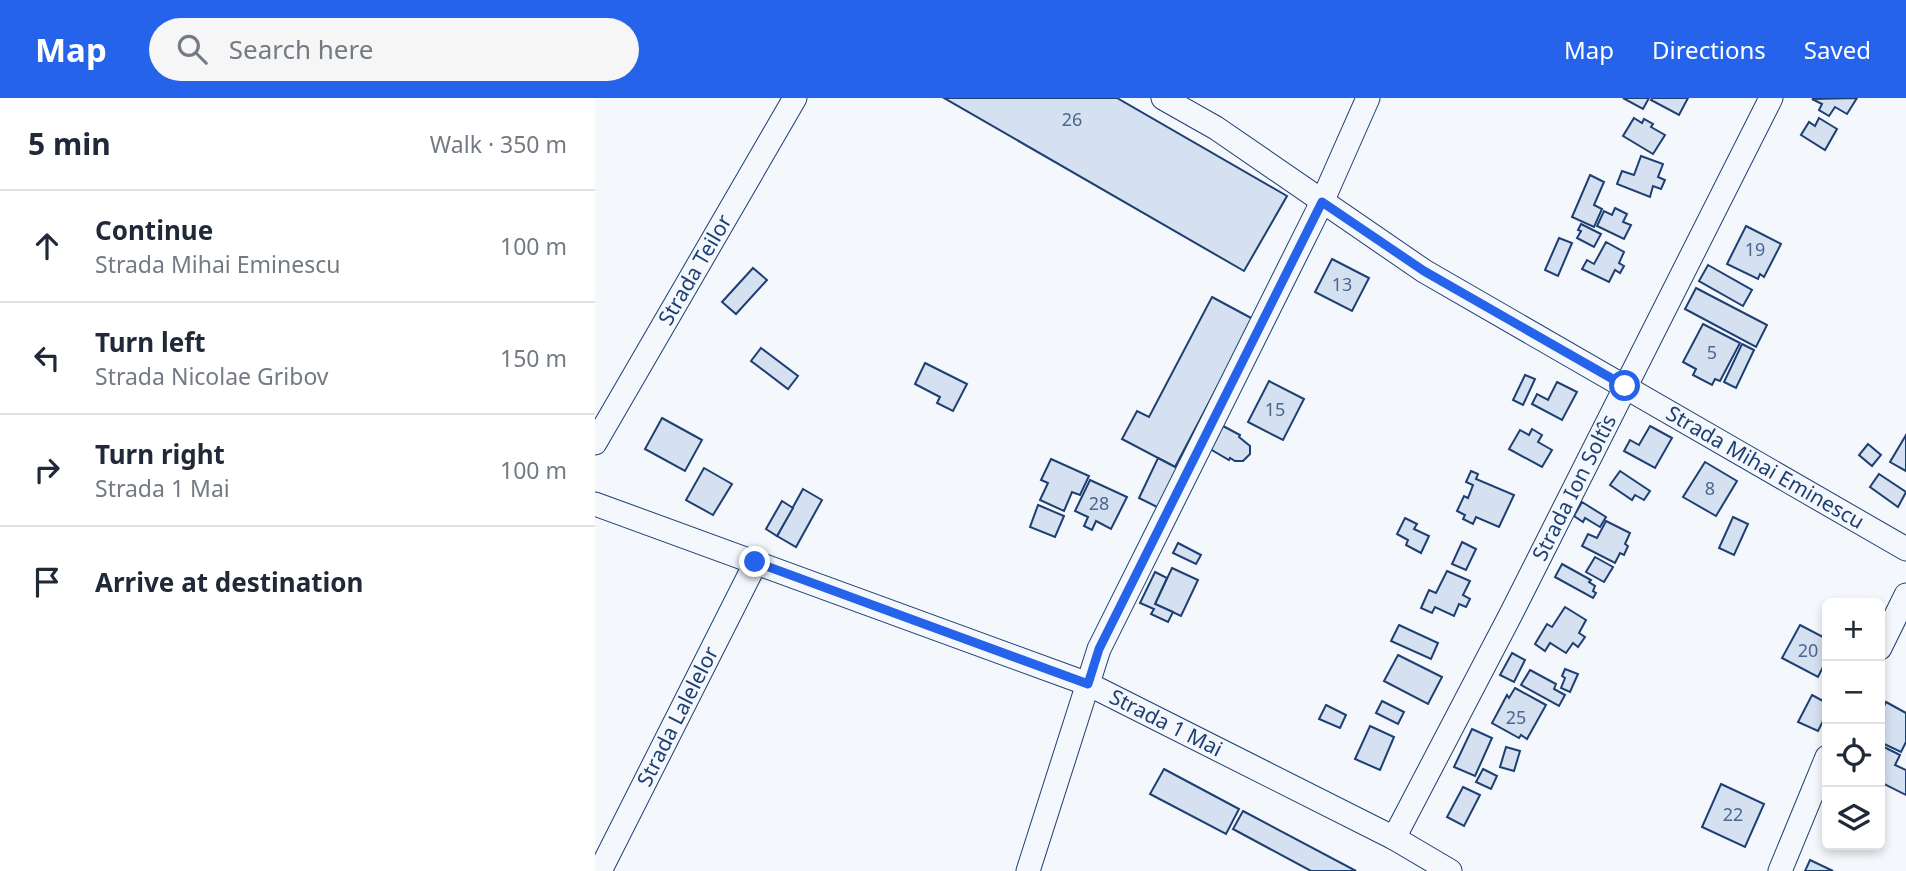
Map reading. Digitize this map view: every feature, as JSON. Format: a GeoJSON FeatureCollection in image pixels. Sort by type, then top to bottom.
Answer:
{"type":"FeatureCollection","features":[{"type":"Feature","properties":{"kind":"street","name":"Strada Teilor"},"geometry":{"type":"LineString","coordinates":[[595,443],[795,98]]}},
{"type":"Feature","properties":{"kind":"street","name":"Strada Mihai Eminescu"},"geometry":{"type":"LineString","coordinates":[[1163,98],[1216,128],[1424,271],[1906,549]]}},
{"type":"Feature","properties":{"kind":"street"},"geometry":{"type":"LineString","coordinates":[[1028,871],[1099,649],[1322,202],[1368,98]]}},
{"type":"Feature","properties":{"kind":"street","name":"Strada Ion Soltîs"},"geometry":{"type":"LineString","coordinates":[[1394,838],[1511,614],[1771,98]]}},
{"type":"Feature","properties":{"kind":"street","name":"Strada 1 Mai"},"geometry":{"type":"LineString","coordinates":[[595,504],[1088,684],[1394,838],[1450,871]]}},
{"type":"Feature","properties":{"kind":"street","name":"Strada Lalelelor"},"geometry":{"type":"LineString","coordinates":[[600,871],[755,562]]}},
{"type":"Feature","properties":{"kind":"street"},"geometry":{"type":"LineString","coordinates":[[1885,638],[1906,595]]}},
{"type":"Feature","properties":{"kind":"street"},"geometry":{"type":"LineString","coordinates":[[1780,871],[1822,769]]}},
{"type":"Feature","properties":{"kind":"building"},"geometry":{"type":"Polygon","coordinates":[[[944,98],[1117,98],[1287,196],[1244,271],[944,98]]]}},
{"type":"Feature","properties":{"kind":"building"},"geometry":{"type":"Polygon","coordinates":[[[1623,98],[1649,98],[1643,109],[1623,98]]]}},
{"type":"Feature","properties":{"kind":"building"},"geometry":{"type":"Polygon","coordinates":[[[1688,98],[1679,115],[1651,100],[1688,98]]]}},
{"type":"Feature","properties":{"kind":"building"},"geometry":{"type":"Polygon","coordinates":[[[1857,98],[1847,114],[1835,107],[1829,116],[1819,110],[1822,104],[1812,99],[1857,98]]]}},
{"type":"Feature","properties":{"kind":"building"},"geometry":{"type":"Polygon","coordinates":[[[1634,118],[1642,123],[1644,119],[1653,124],[1651,127],[1665,135],[1653,154],[1623,136],[1634,118]]]}},
{"type":"Feature","properties":{"kind":"building"},"geometry":{"type":"Polygon","coordinates":[[[1819,118],[1837,129],[1825,150],[1801,135],[1809,122],[1815,126],[1819,118]]]}},
{"type":"Feature","properties":{"kind":"building"},"geometry":{"type":"Polygon","coordinates":[[[1641,156],[1663,164],[1658,177],[1665,180],[1661,189],[1653,186],[1650,197],[1617,184],[1622,171],[1634,175],[1641,156]]]}},
{"type":"Feature","properties":{"kind":"building"},"geometry":{"type":"Polygon","coordinates":[[[1590,175],[1604,182],[1594,205],[1602,209],[1594,227],[1572,217],[1590,175]]]}},
{"type":"Feature","properties":{"kind":"building"},"geometry":{"type":"Polygon","coordinates":[[[1615,208],[1627,214],[1623,222],[1631,225],[1624,239],[1597,226],[1604,211],[1612,215],[1615,208]]]}},
{"type":"Feature","properties":{"kind":"building"},"geometry":{"type":"Polygon","coordinates":[[[1581,224],[1601,234],[1594,247],[1577,238],[1581,224]]]}},
{"type":"Feature","properties":{"kind":"building"},"geometry":{"type":"Polygon","coordinates":[[[1746,226],[1781,244],[1764,277],[1760,274],[1758,279],[1727,264],[1746,226]]]}},
{"type":"Feature","properties":{"kind":"building"},"geometry":{"type":"Polygon","coordinates":[[[1559,238],[1572,243],[1558,276],[1545,270],[1559,238]]]}},
{"type":"Feature","properties":{"kind":"building"},"geometry":{"type":"Polygon","coordinates":[[[1606,242],[1624,252],[1619,263],[1624,266],[1620,273],[1615,270],[1609,282],[1582,269],[1587,260],[1594,264],[1606,242]]]}},
{"type":"Feature","properties":{"kind":"building"},"geometry":{"type":"Polygon","coordinates":[[[1332,259],[1369,278],[1352,311],[1315,292],[1332,259]]]}},
{"type":"Feature","properties":{"kind":"building"},"geometry":{"type":"Polygon","coordinates":[[[1708,265],[1752,290],[1743,306],[1699,281],[1708,265]]]}},
{"type":"Feature","properties":{"kind":"building"},"geometry":{"type":"Polygon","coordinates":[[[753,268],[767,280],[736,314],[722,302],[753,268]]]}},
{"type":"Feature","properties":{"kind":"building"},"geometry":{"type":"Polygon","coordinates":[[[1696,288],[1767,325],[1756,347],[1685,309],[1696,288]]]}},
{"type":"Feature","properties":{"kind":"building"},"geometry":{"type":"Polygon","coordinates":[[[1212,297],[1253,319],[1175,467],[1122,439],[1137,411],[1149,417],[1212,297]]]}},
{"type":"Feature","properties":{"kind":"building"},"geometry":{"type":"Polygon","coordinates":[[[1703,324],[1740,343],[1720,381],[1715,379],[1712,385],[1693,375],[1696,369],[1683,362],[1703,324]]]}},
{"type":"Feature","properties":{"kind":"building"},"geometry":{"type":"Polygon","coordinates":[[[1742,344],[1754,350],[1736,388],[1724,382],[1742,344]]]}},
{"type":"Feature","properties":{"kind":"building"},"geometry":{"type":"Polygon","coordinates":[[[761,348],[798,376],[788,389],[751,361],[761,348]]]}},
{"type":"Feature","properties":{"kind":"building"},"geometry":{"type":"Polygon","coordinates":[[[925,363],[967,384],[953,411],[937,403],[940,397],[915,384],[925,363]]]}},
{"type":"Feature","properties":{"kind":"building"},"geometry":{"type":"Polygon","coordinates":[[[1525,375],[1535,379],[1523,405],[1513,400],[1525,375]]]}},
{"type":"Feature","properties":{"kind":"building"},"geometry":{"type":"Polygon","coordinates":[[[1269,381],[1304,399],[1283,440],[1248,422],[1269,381]]]}},
{"type":"Feature","properties":{"kind":"building"},"geometry":{"type":"Polygon","coordinates":[[[1557,382],[1577,392],[1562,420],[1532,404],[1537,394],[1548,400],[1557,382]]]}},
{"type":"Feature","properties":{"kind":"building"},"geometry":{"type":"Polygon","coordinates":[[[662,418],[702,440],[685,471],[645,449],[662,418]]]}},
{"type":"Feature","properties":{"kind":"building"},"geometry":{"type":"Polygon","coordinates":[[[1223,426],[1240,435],[1250,446],[1250,454],[1243,461],[1229,460],[1210,449],[1223,426]]]}},
{"type":"Feature","properties":{"kind":"building"},"geometry":{"type":"Polygon","coordinates":[[[1650,426],[1672,438],[1655,468],[1624,451],[1630,440],[1639,445],[1650,426]]]}},
{"type":"Feature","properties":{"kind":"building"},"geometry":{"type":"Polygon","coordinates":[[[1532,429],[1542,435],[1538,442],[1552,450],[1542,467],[1509,449],[1520,430],[1529,435],[1532,429]]]}},
{"type":"Feature","properties":{"kind":"building"},"geometry":{"type":"Polygon","coordinates":[[[1906,435],[1906,471],[1890,462],[1906,435]]]}},
{"type":"Feature","properties":{"kind":"building"},"geometry":{"type":"Polygon","coordinates":[[[1868,444],[1881,455],[1872,466],[1859,455],[1868,444]]]}},
{"type":"Feature","properties":{"kind":"building"},"geometry":{"type":"Polygon","coordinates":[[[1158,458],[1179,469],[1159,508],[1139,498],[1158,458]]]}},
{"type":"Feature","properties":{"kind":"building"},"geometry":{"type":"Polygon","coordinates":[[[1051,459],[1089,476],[1080,495],[1072,492],[1064,511],[1040,500],[1048,483],[1041,480],[1051,459]]]}},
{"type":"Feature","properties":{"kind":"building"},"geometry":{"type":"Polygon","coordinates":[[[1705,462],[1737,481],[1716,516],[1683,497],[1705,462]]]}},
{"type":"Feature","properties":{"kind":"building"},"geometry":{"type":"Polygon","coordinates":[[[704,468],[732,484],[713,515],[686,500],[704,468]]]}},
{"type":"Feature","properties":{"kind":"building"},"geometry":{"type":"Polygon","coordinates":[[[1471,471],[1478,474],[1476,479],[1514,495],[1499,527],[1476,517],[1473,524],[1463,519],[1465,515],[1457,511],[1464,496],[1468,498],[1473,485],[1466,482],[1471,471]]]}},
{"type":"Feature","properties":{"kind":"building"},"geometry":{"type":"Polygon","coordinates":[[[1620,471],[1650,491],[1644,500],[1635,495],[1632,500],[1610,485],[1620,471]]]}},
{"type":"Feature","properties":{"kind":"building"},"geometry":{"type":"Polygon","coordinates":[[[1879,474],[1906,492],[1898,507],[1870,487],[1879,474]]]}},
{"type":"Feature","properties":{"kind":"building"},"geometry":{"type":"Polygon","coordinates":[[[1090,480],[1127,497],[1111,529],[1096,521],[1092,530],[1084,526],[1088,517],[1075,511],[1090,480]]]}},
{"type":"Feature","properties":{"kind":"building"},"geometry":{"type":"Polygon","coordinates":[[[803,489],[822,500],[796,547],[777,536],[803,489]]]}},
{"type":"Feature","properties":{"kind":"building"},"geometry":{"type":"Polygon","coordinates":[[[782,501],[793,508],[777,536],[766,529],[782,501]]]}},
{"type":"Feature","properties":{"kind":"building"},"geometry":{"type":"Polygon","coordinates":[[[1582,502],[1606,517],[1600,527],[1585,518],[1583,522],[1574,516],[1582,502]]]}},
{"type":"Feature","properties":{"kind":"building"},"geometry":{"type":"Polygon","coordinates":[[[1038,505],[1064,516],[1055,537],[1030,527],[1038,505]]]}},
{"type":"Feature","properties":{"kind":"building"},"geometry":{"type":"Polygon","coordinates":[[[1733,517],[1748,524],[1734,555],[1719,548],[1733,517]]]}},
{"type":"Feature","properties":{"kind":"building"},"geometry":{"type":"Polygon","coordinates":[[[1405,518],[1417,524],[1414,529],[1429,536],[1421,553],[1406,545],[1408,540],[1397,534],[1405,518]]]}},
{"type":"Feature","properties":{"kind":"building"},"geometry":{"type":"Polygon","coordinates":[[[1606,521],[1630,533],[1624,555],[1620,553],[1615,563],[1582,546],[1588,534],[1597,538],[1606,521]]]}},
{"type":"Feature","properties":{"kind":"building"},"geometry":{"type":"Polygon","coordinates":[[[1462,542],[1476,549],[1466,570],[1452,564],[1462,542]]]}},
{"type":"Feature","properties":{"kind":"building"},"geometry":{"type":"Polygon","coordinates":[[[1178,543],[1201,555],[1196,564],[1173,553],[1178,543]]]}},
{"type":"Feature","properties":{"kind":"building"},"geometry":{"type":"Polygon","coordinates":[[[1595,557],[1613,567],[1604,582],[1586,572],[1595,557]]]}},
{"type":"Feature","properties":{"kind":"building"},"geometry":{"type":"Polygon","coordinates":[[[1562,564],[1591,580],[1589,582],[1595,586],[1593,591],[1596,593],[1593,598],[1555,577],[1562,564]]]}},
{"type":"Feature","properties":{"kind":"building"},"geometry":{"type":"Polygon","coordinates":[[[1172,568],[1198,580],[1181,616],[1155,604],[1172,568]]]}},
{"type":"Feature","properties":{"kind":"building"},"geometry":{"type":"Polygon","coordinates":[[[1447,571],[1470,581],[1463,595],[1470,599],[1466,607],[1459,604],[1454,616],[1435,607],[1432,613],[1421,608],[1429,590],[1436,593],[1447,571]]]}},
{"type":"Feature","properties":{"kind":"building"},"geometry":{"type":"Polygon","coordinates":[[[1155,572],[1167,578],[1155,604],[1173,612],[1168,622],[1151,614],[1154,609],[1140,603],[1155,572]]]}},
{"type":"Feature","properties":{"kind":"building"},"geometry":{"type":"Polygon","coordinates":[[[1565,607],[1586,620],[1579,633],[1585,637],[1578,647],[1573,643],[1566,653],[1550,643],[1545,651],[1535,644],[1547,624],[1552,627],[1565,607]]]}},
{"type":"Feature","properties":{"kind":"building"},"geometry":{"type":"Polygon","coordinates":[[[1399,625],[1438,643],[1431,659],[1391,641],[1399,625]]]}},
{"type":"Feature","properties":{"kind":"building"},"geometry":{"type":"Polygon","coordinates":[[[1800,625],[1822,636],[1822,669],[1818,677],[1782,658],[1800,625]]]}},
{"type":"Feature","properties":{"kind":"building"},"geometry":{"type":"Polygon","coordinates":[[[1512,653],[1525,660],[1514,682],[1500,675],[1512,653]]]}},
{"type":"Feature","properties":{"kind":"building"},"geometry":{"type":"Polygon","coordinates":[[[1398,655],[1442,677],[1428,704],[1384,681],[1398,655]]]}},
{"type":"Feature","properties":{"kind":"building"},"geometry":{"type":"Polygon","coordinates":[[[1565,669],[1578,674],[1570,692],[1561,688],[1565,669]]]}},
{"type":"Feature","properties":{"kind":"building"},"geometry":{"type":"Polygon","coordinates":[[[1530,670],[1556,684],[1554,689],[1565,695],[1559,706],[1521,685],[1530,670]]]}},
{"type":"Feature","properties":{"kind":"building"},"geometry":{"type":"Polygon","coordinates":[[[1515,688],[1546,705],[1527,739],[1521,735],[1519,738],[1492,723],[1507,695],[1509,698],[1515,688]]]}},
{"type":"Feature","properties":{"kind":"building"},"geometry":{"type":"Polygon","coordinates":[[[1812,695],[1822,700],[1822,723],[1818,731],[1798,722],[1812,695]]]}},
{"type":"Feature","properties":{"kind":"building"},"geometry":{"type":"Polygon","coordinates":[[[1382,701],[1404,712],[1398,724],[1376,713],[1382,701]]]}},
{"type":"Feature","properties":{"kind":"building"},"geometry":{"type":"Polygon","coordinates":[[[1886,702],[1906,713],[1906,742],[1901,752],[1885,744],[1886,702]]]}},
{"type":"Feature","properties":{"kind":"building"},"geometry":{"type":"Polygon","coordinates":[[[1326,705],[1346,715],[1340,728],[1319,719],[1326,705]]]}},
{"type":"Feature","properties":{"kind":"building"},"geometry":{"type":"Polygon","coordinates":[[[1370,726],[1394,737],[1380,770],[1355,759],[1370,726]]]}},
{"type":"Feature","properties":{"kind":"building"},"geometry":{"type":"Polygon","coordinates":[[[1472,729],[1492,738],[1475,776],[1454,767],[1472,729]]]}},
{"type":"Feature","properties":{"kind":"building"},"geometry":{"type":"Polygon","coordinates":[[[1506,747],[1520,751],[1514,771],[1500,767],[1506,747]]]}},
{"type":"Feature","properties":{"kind":"building"},"geometry":{"type":"Polygon","coordinates":[[[1885,748],[1900,755],[1895,765],[1906,770],[1906,795],[1885,784],[1885,748]]]}},
{"type":"Feature","properties":{"kind":"building"},"geometry":{"type":"Polygon","coordinates":[[[1164,769],[1239,809],[1226,834],[1150,794],[1164,769]]]}},
{"type":"Feature","properties":{"kind":"building"},"geometry":{"type":"Polygon","coordinates":[[[1483,769],[1497,776],[1491,789],[1476,782],[1483,769]]]}},
{"type":"Feature","properties":{"kind":"building"},"geometry":{"type":"Polygon","coordinates":[[[1721,784],[1764,804],[1745,847],[1702,827],[1721,784]]]}},
{"type":"Feature","properties":{"kind":"building"},"geometry":{"type":"Polygon","coordinates":[[[1463,787],[1480,795],[1464,826],[1447,817],[1463,787]]]}},
{"type":"Feature","properties":{"kind":"building"},"geometry":{"type":"Polygon","coordinates":[[[1243,811],[1356,871],[1311,871],[1233,829],[1243,811]]]}},
{"type":"Feature","properties":{"kind":"building"},"geometry":{"type":"Polygon","coordinates":[[[1810,860],[1833,871],[1805,871],[1810,860]]]}},
{"type":"Feature","properties":{"kind":"route"},"geometry":{"type":"LineString","coordinates":[[755,562],[1088,684],[1099,649],[1322,202],[1424,271],[1625,386]]}}]}
